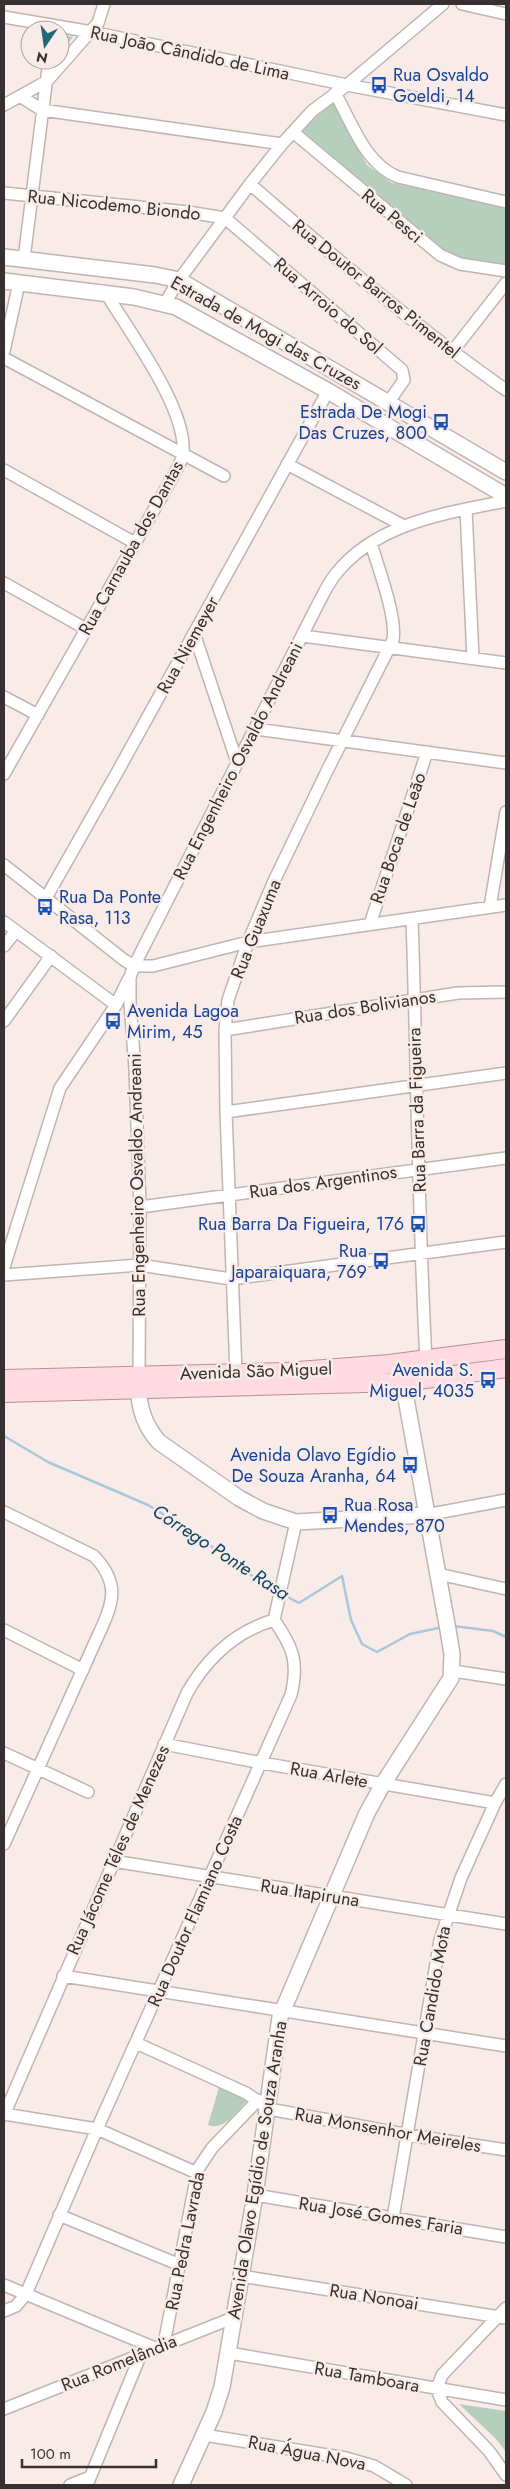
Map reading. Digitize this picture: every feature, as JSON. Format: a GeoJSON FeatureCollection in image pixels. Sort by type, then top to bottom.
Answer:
{"type":"FeatureCollection","features":[{"type":"Feature","properties":{"kind":"main road","name":"Estrada de Mogi das Cruzes"},"geometry":{"type":"LineString","coordinates":[[4,256],[155,275],[179,280],[506,472]]}},
{"type":"Feature","properties":{"kind":"main road","name":"Estrada de Mogi das Cruzes"},"geometry":{"type":"LineString","coordinates":[[4,281],[106,293],[165,303],[193,316],[328,391],[506,496]]}},
{"type":"Feature","properties":{"kind":"main road","name":"Avenida São Miguel"},"geometry":{"type":"LineString","coordinates":[[4,1393],[139,1383],[236,1373],[313,1370],[448,1358],[506,1349]]}},
{"type":"Feature","properties":{"kind":"main road"},"geometry":{"type":"LineString","coordinates":[[448,1358],[405,1369],[402,1373],[426,1515],[445,1612],[453,1671]]}},
{"type":"Feature","properties":{"kind":"main road","name":"Avenida São Miguel"},"geometry":{"type":"LineString","coordinates":[[4,1378],[139,1383],[403,1382],[506,1368]]}},
{"type":"Feature","properties":{"kind":"main road"},"geometry":{"type":"LineString","coordinates":[[139,1383],[141,1411],[153,1434],[166,1447],[239,1498],[263,1511],[296,1522],[426,1515]]}},
{"type":"Feature","properties":{"kind":"main road","name":"Avenida Olavo Egídio de Souza Aranha"},"geometry":{"type":"LineString","coordinates":[[181,2485],[204,2434],[222,2387],[255,2195],[264,2104],[275,2041],[283,2010],[353,1844],[383,1784],[445,1690],[453,1671]]}},
{"type":"Feature","properties":{"kind":"street"},"geometry":{"type":"LineString","coordinates":[[4,105],[48,80],[98,24],[104,4]]}},
{"type":"Feature","properties":{"kind":"street"},"geometry":{"type":"LineString","coordinates":[[165,303],[179,280],[250,184],[293,132],[312,112],[443,4]]}},
{"type":"Feature","properties":{"kind":"street"},"geometry":{"type":"LineString","coordinates":[[462,4],[506,14]]}},
{"type":"Feature","properties":{"kind":"street","name":"Rua João Cândido de Lima"},"geometry":{"type":"LineString","coordinates":[[4,17],[20,21]]}},
{"type":"Feature","properties":{"kind":"street","name":"Rua João Cândido de Lima"},"geometry":{"type":"LineString","coordinates":[[70,30],[92,32],[347,85],[506,115]]}},
{"type":"Feature","properties":{"kind":"street"},"geometry":{"type":"LineString","coordinates":[[24,259],[48,70]]}},
{"type":"Feature","properties":{"kind":"street"},"geometry":{"type":"LineString","coordinates":[[335,93],[371,158],[383,170],[398,177],[506,202]]}},
{"type":"Feature","properties":{"kind":"street"},"geometry":{"type":"LineString","coordinates":[[20,96],[42,110],[282,144]]}},
{"type":"Feature","properties":{"kind":"street","name":"Rua Pesci"},"geometry":{"type":"LineString","coordinates":[[293,132],[440,255],[460,264],[506,271]]}},
{"type":"Feature","properties":{"kind":"street","name":"Rua Doutor Barros Pimentel"},"geometry":{"type":"LineString","coordinates":[[250,184],[381,296],[452,352],[506,390]]}},
{"type":"Feature","properties":{"kind":"street","name":"Rua Nicodemo Biondo"},"geometry":{"type":"LineString","coordinates":[[4,193],[188,212],[225,218]]}},
{"type":"Feature","properties":{"kind":"street","name":"Rua Arroio do Sol"},"geometry":{"type":"LineString","coordinates":[[225,218],[402,370],[404,380],[388,403]]}},
{"type":"Feature","properties":{"kind":"street"},"geometry":{"type":"LineString","coordinates":[[4,351],[19,283]]}},
{"type":"Feature","properties":{"kind":"street"},"geometry":{"type":"LineString","coordinates":[[452,352],[506,283]]}},
{"type":"Feature","properties":{"kind":"street","name":"Rua Carnauba dos Dantas"},"geometry":{"type":"LineString","coordinates":[[4,774],[135,543],[183,454],[181,431],[170,398],[106,293]]}},
{"type":"Feature","properties":{"kind":"street"},"geometry":{"type":"LineString","coordinates":[[4,358],[224,476]]}},
{"type":"Feature","properties":{"kind":"street","name":"Rua Niemeyer"},"geometry":{"type":"LineString","coordinates":[[46,898],[328,391]]}},
{"type":"Feature","properties":{"kind":"street"},"geometry":{"type":"LineString","coordinates":[[287,464],[404,526]]}},
{"type":"Feature","properties":{"kind":"street"},"geometry":{"type":"LineString","coordinates":[[4,470],[135,543]]}},
{"type":"Feature","properties":{"kind":"street","name":"Rua Engenheiro Osvaldo Andreani"},"geometry":{"type":"LineString","coordinates":[[139,1383],[140,1207],[132,972],[237,762],[256,729],[334,576],[348,560],[371,543],[404,526],[466,509],[506,501]]}},
{"type":"Feature","properties":{"kind":"street"},"geometry":{"type":"LineString","coordinates":[[466,509],[473,658]]}},
{"type":"Feature","properties":{"kind":"street","name":"Rua Guaxuma"},"geometry":{"type":"LineString","coordinates":[[236,1373],[226,1112],[225,1030],[228,1000],[248,942],[274,881],[343,739],[391,647],[394,634],[393,626],[371,543]]}},
{"type":"Feature","properties":{"kind":"street"},"geometry":{"type":"LineString","coordinates":[[4,583],[86,629]]}},
{"type":"Feature","properties":{"kind":"street"},"geometry":{"type":"LineString","coordinates":[[194,633],[237,762]]}},
{"type":"Feature","properties":{"kind":"street"},"geometry":{"type":"LineString","coordinates":[[302,636],[506,663]]}},
{"type":"Feature","properties":{"kind":"street"},"geometry":{"type":"LineString","coordinates":[[4,697],[38,715]]}},
{"type":"Feature","properties":{"kind":"street"},"geometry":{"type":"LineString","coordinates":[[256,729],[343,739],[506,763]]}},
{"type":"Feature","properties":{"kind":"street","name":"Rua Boca de Leão"},"geometry":{"type":"LineString","coordinates":[[370,924],[428,752]]}},
{"type":"Feature","properties":{"kind":"street"},"geometry":{"type":"LineString","coordinates":[[490,907],[506,812]]}},
{"type":"Feature","properties":{"kind":"street"},"geometry":{"type":"LineString","coordinates":[[4,865],[46,898],[132,972]]}},
{"type":"Feature","properties":{"kind":"street"},"geometry":{"type":"LineString","coordinates":[[4,1267],[60,1088],[116,1005],[132,972],[248,942],[506,905]]}},
{"type":"Feature","properties":{"kind":"street","name":"Rua Barra da Figueira"},"geometry":{"type":"LineString","coordinates":[[412,918],[418,1085],[420,1255],[426,1360]]}},
{"type":"Feature","properties":{"kind":"street"},"geometry":{"type":"LineString","coordinates":[[4,922],[116,1005]]}},
{"type":"Feature","properties":{"kind":"street"},"geometry":{"type":"LineString","coordinates":[[4,946],[16,931]]}},
{"type":"Feature","properties":{"kind":"street"},"geometry":{"type":"LineString","coordinates":[[4,1021],[51,956]]}},
{"type":"Feature","properties":{"kind":"street","name":"Rua dos Bolivianos"},"geometry":{"type":"LineString","coordinates":[[225,1030],[458,993],[506,992]]}},
{"type":"Feature","properties":{"kind":"street"},"geometry":{"type":"LineString","coordinates":[[226,1112],[506,1073]]}},
{"type":"Feature","properties":{"kind":"street","name":"Rua dos Argentinos"},"geometry":{"type":"LineString","coordinates":[[140,1207],[230,1196],[419,1168],[506,1158]]}},
{"type":"Feature","properties":{"kind":"street"},"geometry":{"type":"LineString","coordinates":[[4,1274],[140,1264],[231,1279],[506,1242]]}},
{"type":"Feature","properties":{"kind":"street"},"geometry":{"type":"LineString","coordinates":[[426,1515],[506,1500]]}},
{"type":"Feature","properties":{"kind":"street"},"geometry":{"type":"LineString","coordinates":[[4,1512],[94,1556],[110,1577],[112,1590],[111,1602],[83,1670],[4,1844]]}},
{"type":"Feature","properties":{"kind":"street"},"geometry":{"type":"LineString","coordinates":[[274,1620],[296,1522]]}},
{"type":"Feature","properties":{"kind":"street"},"geometry":{"type":"LineString","coordinates":[[438,1574],[506,1589]]}},
{"type":"Feature","properties":{"kind":"street","name":"Rua Jácome Téles de Menezes"},"geometry":{"type":"LineString","coordinates":[[4,2114],[164,1744],[200,1670],[217,1651],[263,1623],[274,1620]]}},
{"type":"Feature","properties":{"kind":"street","name":"Rua Doutor Flamiano Costa"},"geometry":{"type":"LineString","coordinates":[[26,2294],[97,2129],[291,1695],[296,1664],[288,1639],[274,1620]]}},
{"type":"Feature","properties":{"kind":"street"},"geometry":{"type":"LineString","coordinates":[[4,1630],[83,1670]]}},
{"type":"Feature","properties":{"kind":"street"},"geometry":{"type":"LineString","coordinates":[[453,1671],[506,1679]]}},
{"type":"Feature","properties":{"kind":"street","name":"Rua Arlete"},"geometry":{"type":"LineString","coordinates":[[164,1744],[495,1804]]}},
{"type":"Feature","properties":{"kind":"street"},"geometry":{"type":"LineString","coordinates":[[4,1753],[88,1792]]}},
{"type":"Feature","properties":{"kind":"street","name":"Rua Candido Mota"},"geometry":{"type":"LineString","coordinates":[[393,2218],[409,2135],[440,1940],[447,1914],[495,1804],[506,1784]]}},
{"type":"Feature","properties":{"kind":"street","name":"Rua Itapiruna"},"geometry":{"type":"LineString","coordinates":[[113,1861],[506,1924]]}},
{"type":"Feature","properties":{"kind":"street"},"geometry":{"type":"LineString","coordinates":[[63,1976],[506,2046]]}},
{"type":"Feature","properties":{"kind":"street","name":"Rua Monsenhor Meireles"},"geometry":{"type":"LineString","coordinates":[[136,2043],[264,2104],[409,2135],[506,2150]]}},
{"type":"Feature","properties":{"kind":"street","name":"Rua Pedra Lavrada"},"geometry":{"type":"LineString","coordinates":[[160,2346],[180,2265],[197,2173],[201,2161],[212,2148],[264,2104]]}},
{"type":"Feature","properties":{"kind":"street"},"geometry":{"type":"LineString","coordinates":[[4,2114],[97,2129],[197,2173]]}},
{"type":"Feature","properties":{"kind":"street","name":"Rua José Gomes Faria"},"geometry":{"type":"LineString","coordinates":[[255,2195],[506,2236]]}},
{"type":"Feature","properties":{"kind":"street"},"geometry":{"type":"LineString","coordinates":[[59,2215],[180,2265]]}},
{"type":"Feature","properties":{"kind":"street","name":"Rua Nonoai"},"geometry":{"type":"LineString","coordinates":[[242,2276],[502,2318]]}},
{"type":"Feature","properties":{"kind":"street"},"geometry":{"type":"LineString","coordinates":[[4,2285],[160,2346]]}},
{"type":"Feature","properties":{"kind":"street"},"geometry":{"type":"LineString","coordinates":[[4,2312],[16,2306],[26,2294]]}},
{"type":"Feature","properties":{"kind":"street"},"geometry":{"type":"LineString","coordinates":[[506,2308],[502,2318],[442,2375],[437,2389],[442,2402],[489,2451],[506,2475]]}},
{"type":"Feature","properties":{"kind":"street","name":"Rua Romelândia"},"geometry":{"type":"LineString","coordinates":[[4,2409],[235,2316]]}},
{"type":"Feature","properties":{"kind":"street","name":"Rua Tamboara"},"geometry":{"type":"LineString","coordinates":[[229,2353],[506,2400]]}},
{"type":"Feature","properties":{"kind":"street"},"geometry":{"type":"LineString","coordinates":[[70,2485],[89,2481],[141,2354]]}},
{"type":"Feature","properties":{"kind":"street","name":"Rua Água Nova"},"geometry":{"type":"LineString","coordinates":[[204,2434],[346,2458],[374,2466],[406,2485]]}},
{"type":"Feature","properties":{"kind":"green space"},"geometry":{"type":"Polygon","coordinates":[[[333,100],[367,165],[392,183],[506,204],[506,268],[450,256],[300,133],[333,100]]]}},
{"type":"Feature","properties":{"kind":"green space"},"geometry":{"type":"Polygon","coordinates":[[[219,2087],[245,2099],[246,2102],[229,2120],[219,2125],[208,2125],[219,2087]]]}},
{"type":"Feature","properties":{"kind":"green space"},"geometry":{"type":"Polygon","coordinates":[[[459,2404],[506,2411],[506,2452],[496,2439],[459,2404]]]}},
{"type":"Feature","properties":{"kind":"waterway","name":"Córrego Ponte Rasa"},"geometry":{"type":"LineString","coordinates":[[4,1436],[48,1462],[148,1505],[194,1533],[244,1571],[277,1591]]}},
{"type":"Feature","properties":{"kind":"waterway","name":"Córrego Ponte Rasa"},"geometry":{"type":"LineString","coordinates":[[284,1595],[299,1603],[342,1576],[351,1620],[362,1644],[377,1652],[410,1634],[443,1627]]}},
{"type":"Feature","properties":{"kind":"waterway","name":"Córrego Ponte Rasa"},"geometry":{"type":"LineString","coordinates":[[454,1626],[493,1631],[506,1637]]}},
{"type":"Feature","properties":{"kind":"place","name":"Rua Osvaldo Goeldi, 14"},"geometry":{"type":"Point","coordinates":[379,85]}},
{"type":"Feature","properties":{"kind":"place","name":"Estrada De Mogi Das Cruzes, 800"},"geometry":{"type":"Point","coordinates":[441,422]}},
{"type":"Feature","properties":{"kind":"place","name":"Rua Da Ponte Rasa, 113"},"geometry":{"type":"Point","coordinates":[45,907]}},
{"type":"Feature","properties":{"kind":"place","name":"Avenida Lagoa Mirim, 45"},"geometry":{"type":"Point","coordinates":[113,1021]}},
{"type":"Feature","properties":{"kind":"place","name":"Rua Barra Da Figueira, 176"},"geometry":{"type":"Point","coordinates":[418,1224]}},
{"type":"Feature","properties":{"kind":"place","name":"Rua Japaraiquara, 769"},"geometry":{"type":"Point","coordinates":[381,1261]}},
{"type":"Feature","properties":{"kind":"place","name":"Avenida S. Miguel, 4035"},"geometry":{"type":"Point","coordinates":[488,1380]}},
{"type":"Feature","properties":{"kind":"place","name":"Avenida Olavo Egídio De Souza Aranha, 64"},"geometry":{"type":"Point","coordinates":[410,1465]}},
{"type":"Feature","properties":{"kind":"place","name":"Rua Rosa Mendes, 870"},"geometry":{"type":"Point","coordinates":[330,1515]}}]}
